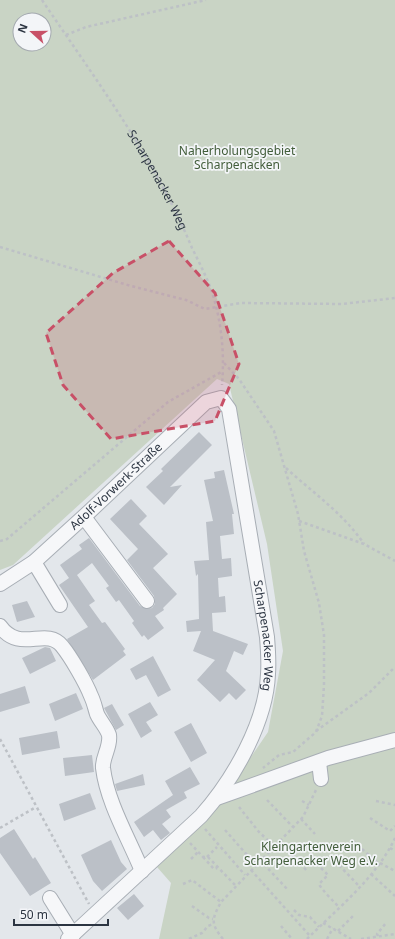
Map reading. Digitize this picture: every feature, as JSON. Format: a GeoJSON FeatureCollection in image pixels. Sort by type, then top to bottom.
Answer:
{"type":"FeatureCollection","features":[{"type":"Feature","properties":{"kind":"street","name":"Adolf-Vorwerk-Straße"},"geometry":{"type":"LineString","coordinates":[[0,584],[34,562],[206,402],[221,398],[229,408]]}},
{"type":"Feature","properties":{"kind":"street","name":"Scharpenacker Weg"},"geometry":{"type":"LineString","coordinates":[[70,937],[202,816],[217,798],[236,769],[249,744],[261,710],[268,675],[267,637],[229,408]]}},
{"type":"Feature","properties":{"kind":"street"},"geometry":{"type":"LineString","coordinates":[[87,514],[143,583]]}},
{"type":"Feature","properties":{"kind":"street"},"geometry":{"type":"LineString","coordinates":[[87,514],[147,601]]}},
{"type":"Feature","properties":{"kind":"street"},"geometry":{"type":"LineString","coordinates":[[34,562],[60,605]]}},
{"type":"Feature","properties":{"kind":"street"},"geometry":{"type":"LineString","coordinates":[[0,626],[11,637],[18,640],[45,638],[55,639],[62,646],[91,696],[97,714],[109,735],[109,743],[103,767],[112,801],[142,870]]}},
{"type":"Feature","properties":{"kind":"street"},"geometry":{"type":"LineString","coordinates":[[217,798],[319,762],[395,740]]}},
{"type":"Feature","properties":{"kind":"street"},"geometry":{"type":"LineString","coordinates":[[319,762],[321,779]]}},
{"type":"Feature","properties":{"kind":"street"},"geometry":{"type":"LineString","coordinates":[[50,898],[70,937]]}},
{"type":"Feature","properties":{"kind":"path","name":"Scharpenacker Weg"},"geometry":{"type":"LineString","coordinates":[[42,0],[134,137],[160,181],[180,220],[209,285],[216,307],[224,363],[222,379]]}},
{"type":"Feature","properties":{"kind":"path"},"geometry":{"type":"LineString","coordinates":[[66,35],[86,27],[206,0]]}},
{"type":"Feature","properties":{"kind":"path"},"geometry":{"type":"LineString","coordinates":[[0,247],[131,286],[186,300],[205,309],[241,303],[342,304],[395,298]]}},
{"type":"Feature","properties":{"kind":"path"},"geometry":{"type":"LineString","coordinates":[[224,363],[239,379],[274,432],[286,467],[299,521],[304,551],[319,603],[325,653],[322,716],[316,732]]}},
{"type":"Feature","properties":{"kind":"path"},"geometry":{"type":"LineString","coordinates":[[0,541],[7,539],[168,402],[223,371]]}},
{"type":"Feature","properties":{"kind":"path"},"geometry":{"type":"LineString","coordinates":[[286,467],[336,512],[358,535],[364,544]]}},
{"type":"Feature","properties":{"kind":"path"},"geometry":{"type":"LineString","coordinates":[[299,521],[364,544],[395,561]]}},
{"type":"Feature","properties":{"kind":"path"},"geometry":{"type":"LineString","coordinates":[[258,772],[270,760],[294,752],[316,732],[369,693],[395,667]]}},
{"type":"Feature","properties":{"kind":"path"},"geometry":{"type":"LineString","coordinates":[[0,739],[95,914]]}},
{"type":"Feature","properties":{"kind":"path"},"geometry":{"type":"LineString","coordinates":[[223,939],[213,924],[213,919],[221,902],[301,819],[310,805],[321,779]]}},
{"type":"Feature","properties":{"kind":"path"},"geometry":{"type":"LineString","coordinates":[[267,800],[293,828]]}},
{"type":"Feature","properties":{"kind":"path"},"geometry":{"type":"LineString","coordinates":[[376,801],[395,805]]}},
{"type":"Feature","properties":{"kind":"path"},"geometry":{"type":"LineString","coordinates":[[302,802],[310,805]]}},
{"type":"Feature","properties":{"kind":"path"},"geometry":{"type":"LineString","coordinates":[[0,828],[36,807]]}},
{"type":"Feature","properties":{"kind":"path"},"geometry":{"type":"LineString","coordinates":[[238,807],[259,832],[274,846]]}},
{"type":"Feature","properties":{"kind":"path"},"geometry":{"type":"LineString","coordinates":[[370,818],[390,830],[395,826]]}},
{"type":"Feature","properties":{"kind":"path"},"geometry":{"type":"LineString","coordinates":[[301,819],[315,834]]}},
{"type":"Feature","properties":{"kind":"path"},"geometry":{"type":"LineString","coordinates":[[201,825],[246,875]]}},
{"type":"Feature","properties":{"kind":"path"},"geometry":{"type":"LineString","coordinates":[[224,830],[256,865]]}},
{"type":"Feature","properties":{"kind":"path"},"geometry":{"type":"LineString","coordinates":[[307,939],[371,874],[390,848],[395,838]]}},
{"type":"Feature","properties":{"kind":"path"},"geometry":{"type":"LineString","coordinates":[[280,841],[307,870]]}},
{"type":"Feature","properties":{"kind":"path"},"geometry":{"type":"LineString","coordinates":[[353,841],[380,863],[395,870]]}},
{"type":"Feature","properties":{"kind":"path"},"geometry":{"type":"LineString","coordinates":[[189,843],[198,852],[217,865],[217,868],[236,886]]}},
{"type":"Feature","properties":{"kind":"path"},"geometry":{"type":"LineString","coordinates":[[205,857],[217,847]]}},
{"type":"Feature","properties":{"kind":"path"},"geometry":{"type":"LineString","coordinates":[[390,848],[395,851]]}},
{"type":"Feature","properties":{"kind":"path"},"geometry":{"type":"LineString","coordinates":[[191,859],[198,852]]}},
{"type":"Feature","properties":{"kind":"path"},"geometry":{"type":"LineString","coordinates":[[260,860],[288,890]]}},
{"type":"Feature","properties":{"kind":"path"},"geometry":{"type":"LineString","coordinates":[[335,861],[359,886]]}},
{"type":"Feature","properties":{"kind":"path"},"geometry":{"type":"LineString","coordinates":[[321,868],[328,875],[319,884],[339,907]]}},
{"type":"Feature","properties":{"kind":"path"},"geometry":{"type":"LineString","coordinates":[[251,870],[310,936]]}},
{"type":"Feature","properties":{"kind":"path"},"geometry":{"type":"LineString","coordinates":[[371,874],[395,896]]}},
{"type":"Feature","properties":{"kind":"path"},"geometry":{"type":"LineString","coordinates":[[183,884],[192,880],[221,902]]}},
{"type":"Feature","properties":{"kind":"path"},"geometry":{"type":"LineString","coordinates":[[192,906],[209,918],[213,919]]}},
{"type":"Feature","properties":{"kind":"path"},"geometry":{"type":"LineString","coordinates":[[294,910],[299,915],[310,917],[319,927]]}},
{"type":"Feature","properties":{"kind":"path"},"geometry":{"type":"LineString","coordinates":[[338,931],[353,916]]}},
{"type":"Feature","properties":{"kind":"path"},"geometry":{"type":"LineString","coordinates":[[323,923],[351,939]]}},
{"type":"Feature","properties":{"kind":"path"},"geometry":{"type":"LineString","coordinates":[[378,936],[377,934],[386,923]]}},
{"type":"Feature","properties":{"kind":"path"},"geometry":{"type":"LineString","coordinates":[[189,939],[202,933],[208,926],[213,924]]}},
{"type":"Feature","properties":{"kind":"path"},"geometry":{"type":"LineString","coordinates":[[281,926],[292,939]]}},
{"type":"Feature","properties":{"kind":"path"},"geometry":{"type":"LineString","coordinates":[[328,939],[333,928]]}},
{"type":"Feature","properties":{"kind":"path"},"geometry":{"type":"LineString","coordinates":[[362,939],[395,934]]}},
{"type":"Feature","properties":{"kind":"highlighted area"},"geometry":{"type":"Polygon","coordinates":[[[169,241],[215,293],[239,364],[215,421],[111,439],[63,385],[46,333],[113,273],[169,241]]]}},
{"type":"Feature","properties":{"kind":"green space"},"geometry":{"type":"Polygon","coordinates":[[[0,0],[395,0],[395,939],[159,939],[171,883],[157,867],[225,795],[268,732],[283,651],[267,544],[229,384],[217,379],[13,565],[0,570],[0,0]]]}},
{"type":"Feature","properties":{"kind":"building"},"geometry":{"type":"Polygon","coordinates":[[[199,432],[212,445],[170,487],[182,485],[164,505],[146,487],[163,471],[161,469],[199,432]]]}},
{"type":"Feature","properties":{"kind":"building"},"geometry":{"type":"Polygon","coordinates":[[[224,470],[234,514],[232,514],[234,534],[220,536],[222,559],[231,558],[232,576],[218,578],[219,597],[225,596],[226,612],[212,613],[213,631],[248,644],[243,655],[234,651],[226,671],[246,690],[236,700],[229,693],[220,702],[197,680],[215,660],[193,651],[201,631],[187,632],[186,621],[199,619],[198,574],[196,576],[194,561],[209,560],[206,522],[213,521],[204,480],[215,478],[214,472],[224,470]]]}},
{"type":"Feature","properties":{"kind":"building"},"geometry":{"type":"Polygon","coordinates":[[[131,499],[147,516],[139,524],[168,554],[153,568],[177,594],[163,608],[164,610],[155,616],[164,628],[148,640],[144,635],[142,637],[132,623],[134,621],[119,600],[116,602],[106,588],[109,586],[92,563],[77,575],[95,601],[89,605],[102,623],[105,622],[125,649],[123,651],[126,655],[93,680],[67,639],[88,627],[59,585],[69,578],[60,565],[82,549],[79,545],[89,538],[140,606],[148,609],[152,608],[155,604],[154,596],[127,560],[138,549],[110,519],[131,499]]]}},
{"type":"Feature","properties":{"kind":"building"},"geometry":{"type":"Polygon","coordinates":[[[27,601],[35,617],[17,622],[12,605],[27,601]]]}},
{"type":"Feature","properties":{"kind":"building"},"geometry":{"type":"Polygon","coordinates":[[[45,647],[50,648],[56,661],[30,674],[22,658],[45,647]]]}},
{"type":"Feature","properties":{"kind":"building"},"geometry":{"type":"Polygon","coordinates":[[[153,656],[171,690],[158,697],[146,675],[136,680],[130,669],[153,656]]]}},
{"type":"Feature","properties":{"kind":"building"},"geometry":{"type":"Polygon","coordinates":[[[25,686],[30,703],[0,712],[0,694],[25,686]]]}},
{"type":"Feature","properties":{"kind":"building"},"geometry":{"type":"Polygon","coordinates":[[[76,693],[83,709],[55,721],[49,704],[76,693]]]}},
{"type":"Feature","properties":{"kind":"building"},"geometry":{"type":"Polygon","coordinates":[[[150,702],[158,715],[146,722],[152,731],[141,738],[128,714],[150,702]]]}},
{"type":"Feature","properties":{"kind":"building"},"geometry":{"type":"Polygon","coordinates":[[[112,704],[124,725],[116,730],[104,708],[112,704]]]}},
{"type":"Feature","properties":{"kind":"building"},"geometry":{"type":"Polygon","coordinates":[[[191,723],[207,753],[191,762],[174,732],[191,723]]]}},
{"type":"Feature","properties":{"kind":"building"},"geometry":{"type":"Polygon","coordinates":[[[57,731],[60,748],[22,755],[19,738],[57,731]]]}},
{"type":"Feature","properties":{"kind":"building"},"geometry":{"type":"Polygon","coordinates":[[[92,755],[94,772],[65,776],[63,758],[92,755]]]}},
{"type":"Feature","properties":{"kind":"building"},"geometry":{"type":"Polygon","coordinates":[[[190,767],[200,784],[184,792],[187,798],[166,810],[171,817],[162,824],[170,833],[161,840],[153,830],[144,837],[134,822],[173,795],[165,781],[190,767]]]}},
{"type":"Feature","properties":{"kind":"building"},"geometry":{"type":"Polygon","coordinates":[[[143,774],[145,785],[117,791],[115,784],[143,774]]]}},
{"type":"Feature","properties":{"kind":"building"},"geometry":{"type":"Polygon","coordinates":[[[90,793],[96,809],[64,821],[59,804],[90,793]]]}},
{"type":"Feature","properties":{"kind":"building"},"geometry":{"type":"Polygon","coordinates":[[[14,829],[33,859],[35,857],[51,883],[30,896],[0,853],[0,838],[14,829]]]}},
{"type":"Feature","properties":{"kind":"building"},"geometry":{"type":"Polygon","coordinates":[[[111,840],[121,862],[127,869],[102,891],[93,881],[81,855],[111,840]]]}},
{"type":"Feature","properties":{"kind":"building"},"geometry":{"type":"Polygon","coordinates":[[[134,894],[144,906],[128,920],[117,908],[134,894]]]}},
{"type":"Feature","properties":{"kind":"park label","name":"Naherholungsgebiet Scharpenacken"},"geometry":{"type":"Point","coordinates":[237,158]}},
{"type":"Feature","properties":{"kind":"park label","name":"Kleingartenverein Scharpenacker Weg e.V."},"geometry":{"type":"Point","coordinates":[311,854]}}]}
